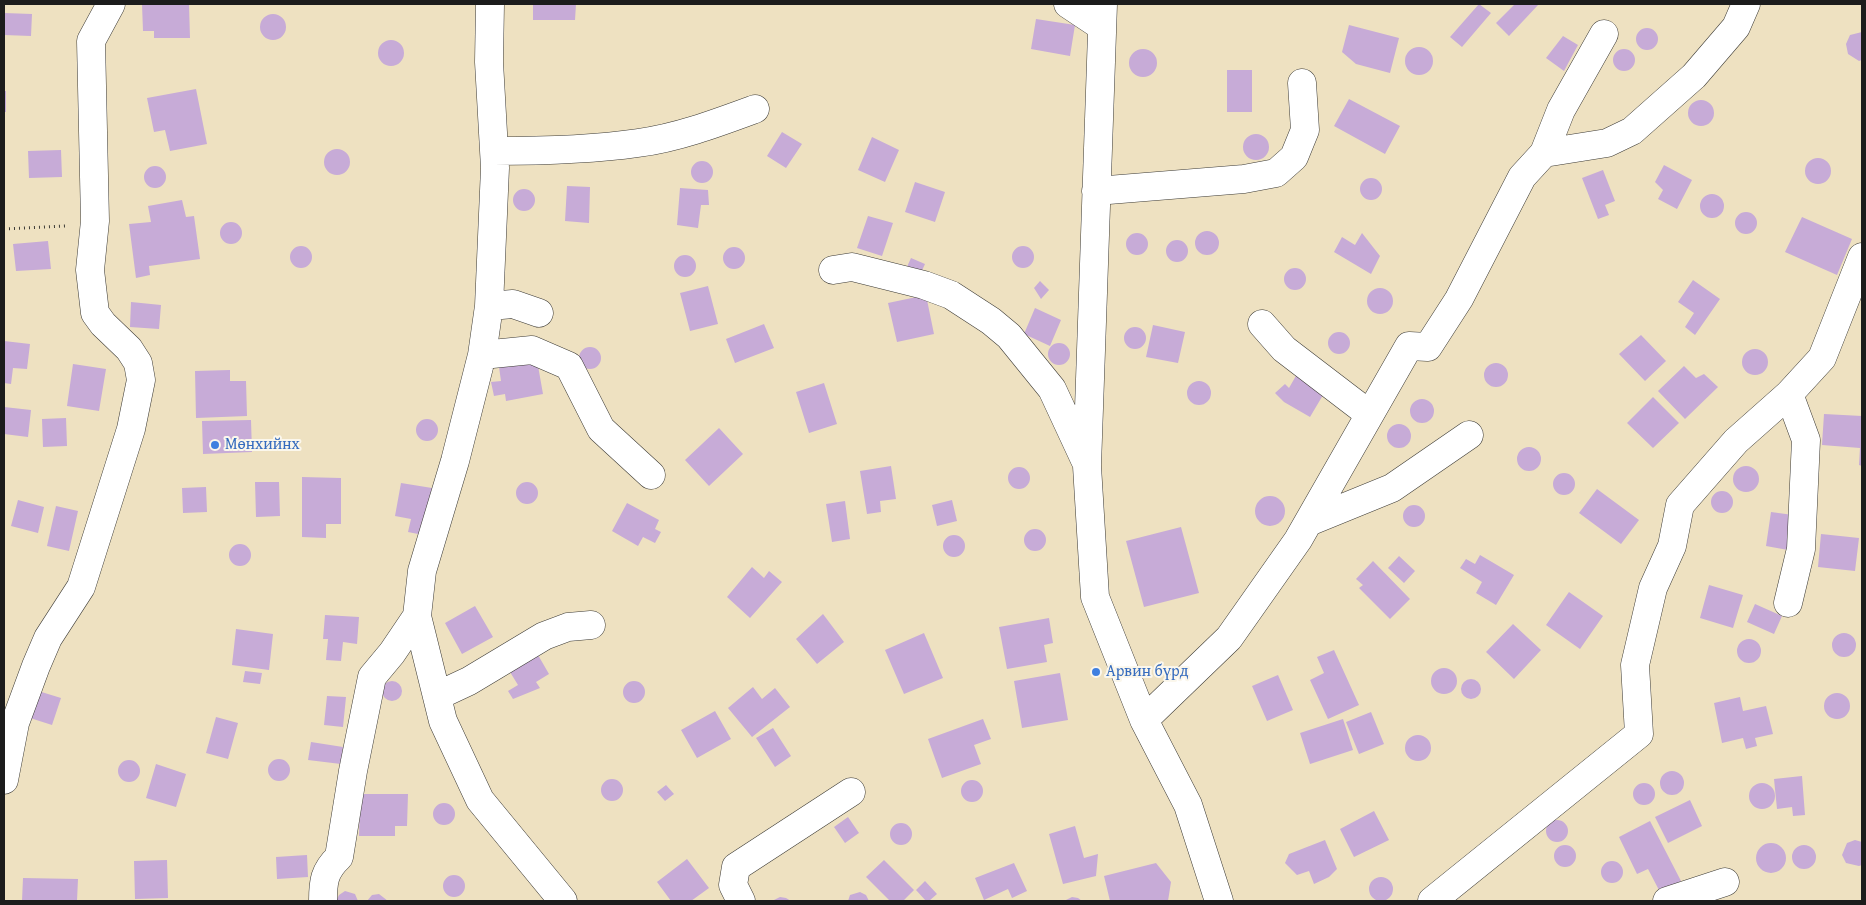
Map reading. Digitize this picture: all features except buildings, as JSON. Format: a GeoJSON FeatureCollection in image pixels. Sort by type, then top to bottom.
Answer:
{"type":"FeatureCollection","features":[{"type":"Feature","properties":{"kind":"street"},"geometry":{"type":"LineString","coordinates":[[4,780],[15,723],[36,666],[48,638],[81,587],[131,429],[141,380],[138,363],[129,349],[103,324],[95,312],[90,270],[95,221],[91,41],[111,4]]}},
{"type":"Feature","properties":{"kind":"street"},"geometry":{"type":"LineString","coordinates":[[490,4],[489,62],[494,151],[490,306],[482,355],[455,461],[422,571],[417,616],[443,721],[480,800],[563,901]]}},
{"type":"Feature","properties":{"kind":"street"},"geometry":{"type":"LineString","coordinates":[[1068,4],[1102,15],[1087,466],[1095,597],[1144,720],[1188,805],[1219,901]]}},
{"type":"Feature","properties":{"kind":"street"},"geometry":{"type":"LineString","coordinates":[[1544,153],[1607,143],[1632,131],[1694,76],[1736,27],[1746,4]]}},
{"type":"Feature","properties":{"kind":"street"},"geometry":{"type":"LineString","coordinates":[[1144,720],[1229,638],[1310,521],[1409,346],[1428,347],[1459,299],[1522,177],[1544,153],[1561,110],[1604,34]]}},
{"type":"Feature","properties":{"kind":"street"},"geometry":{"type":"LineString","coordinates":[[1096,191],[1244,179],[1276,173],[1294,157],[1305,130],[1302,83]]}},
{"type":"Feature","properties":{"kind":"street"},"geometry":{"type":"LineString","coordinates":[[494,151],[556,151],[639,143],[712,124],[755,109]]}},
{"type":"Feature","properties":{"kind":"street"},"geometry":{"type":"LineString","coordinates":[[1432,901],[1639,734],[1635,665],[1653,588],[1672,546],[1680,505],[1736,441],[1789,394],[1822,358],[1856,287],[1862,257]]}},
{"type":"Feature","properties":{"kind":"street"},"geometry":{"type":"LineString","coordinates":[[833,270],[852,267],[924,285],[950,295],[991,321],[1009,336],[1052,389],[1087,466]]}},
{"type":"Feature","properties":{"kind":"street"},"geometry":{"type":"LineString","coordinates":[[490,306],[513,304],[539,313]]}},
{"type":"Feature","properties":{"kind":"street"},"geometry":{"type":"LineString","coordinates":[[1262,324],[1284,349],[1370,414]]}},
{"type":"Feature","properties":{"kind":"street"},"geometry":{"type":"LineString","coordinates":[[482,355],[532,350],[569,366],[601,429],[651,475]]}},
{"type":"Feature","properties":{"kind":"street"},"geometry":{"type":"LineString","coordinates":[[1788,603],[1801,549],[1806,440],[1789,394]]}},
{"type":"Feature","properties":{"kind":"street"},"geometry":{"type":"LineString","coordinates":[[1310,521],[1392,488],[1469,435]]}},
{"type":"Feature","properties":{"kind":"street"},"geometry":{"type":"LineString","coordinates":[[323,901],[323,880],[328,867],[339,857],[353,771],[372,677],[392,653],[417,616]]}},
{"type":"Feature","properties":{"kind":"street"},"geometry":{"type":"LineString","coordinates":[[437,696],[469,681],[544,636],[568,627],[591,625]]}},
{"type":"Feature","properties":{"kind":"street"},"geometry":{"type":"LineString","coordinates":[[741,901],[733,885],[736,867],[851,792]]}},
{"type":"Feature","properties":{"kind":"street"},"geometry":{"type":"LineString","coordinates":[[1667,901],[1725,882]]}},
{"type":"Feature","properties":{"kind":"path"},"geometry":{"type":"LineString","coordinates":[[4,229],[50,228],[95,221]]}},
{"type":"Feature","properties":{"kind":"place","name":"Мөнхийнх"},"geometry":{"type":"Point","coordinates":[215,445]}},
{"type":"Feature","properties":{"kind":"place","name":"Арвин бүрд"},"geometry":{"type":"Point","coordinates":[1096,672]}}]}
